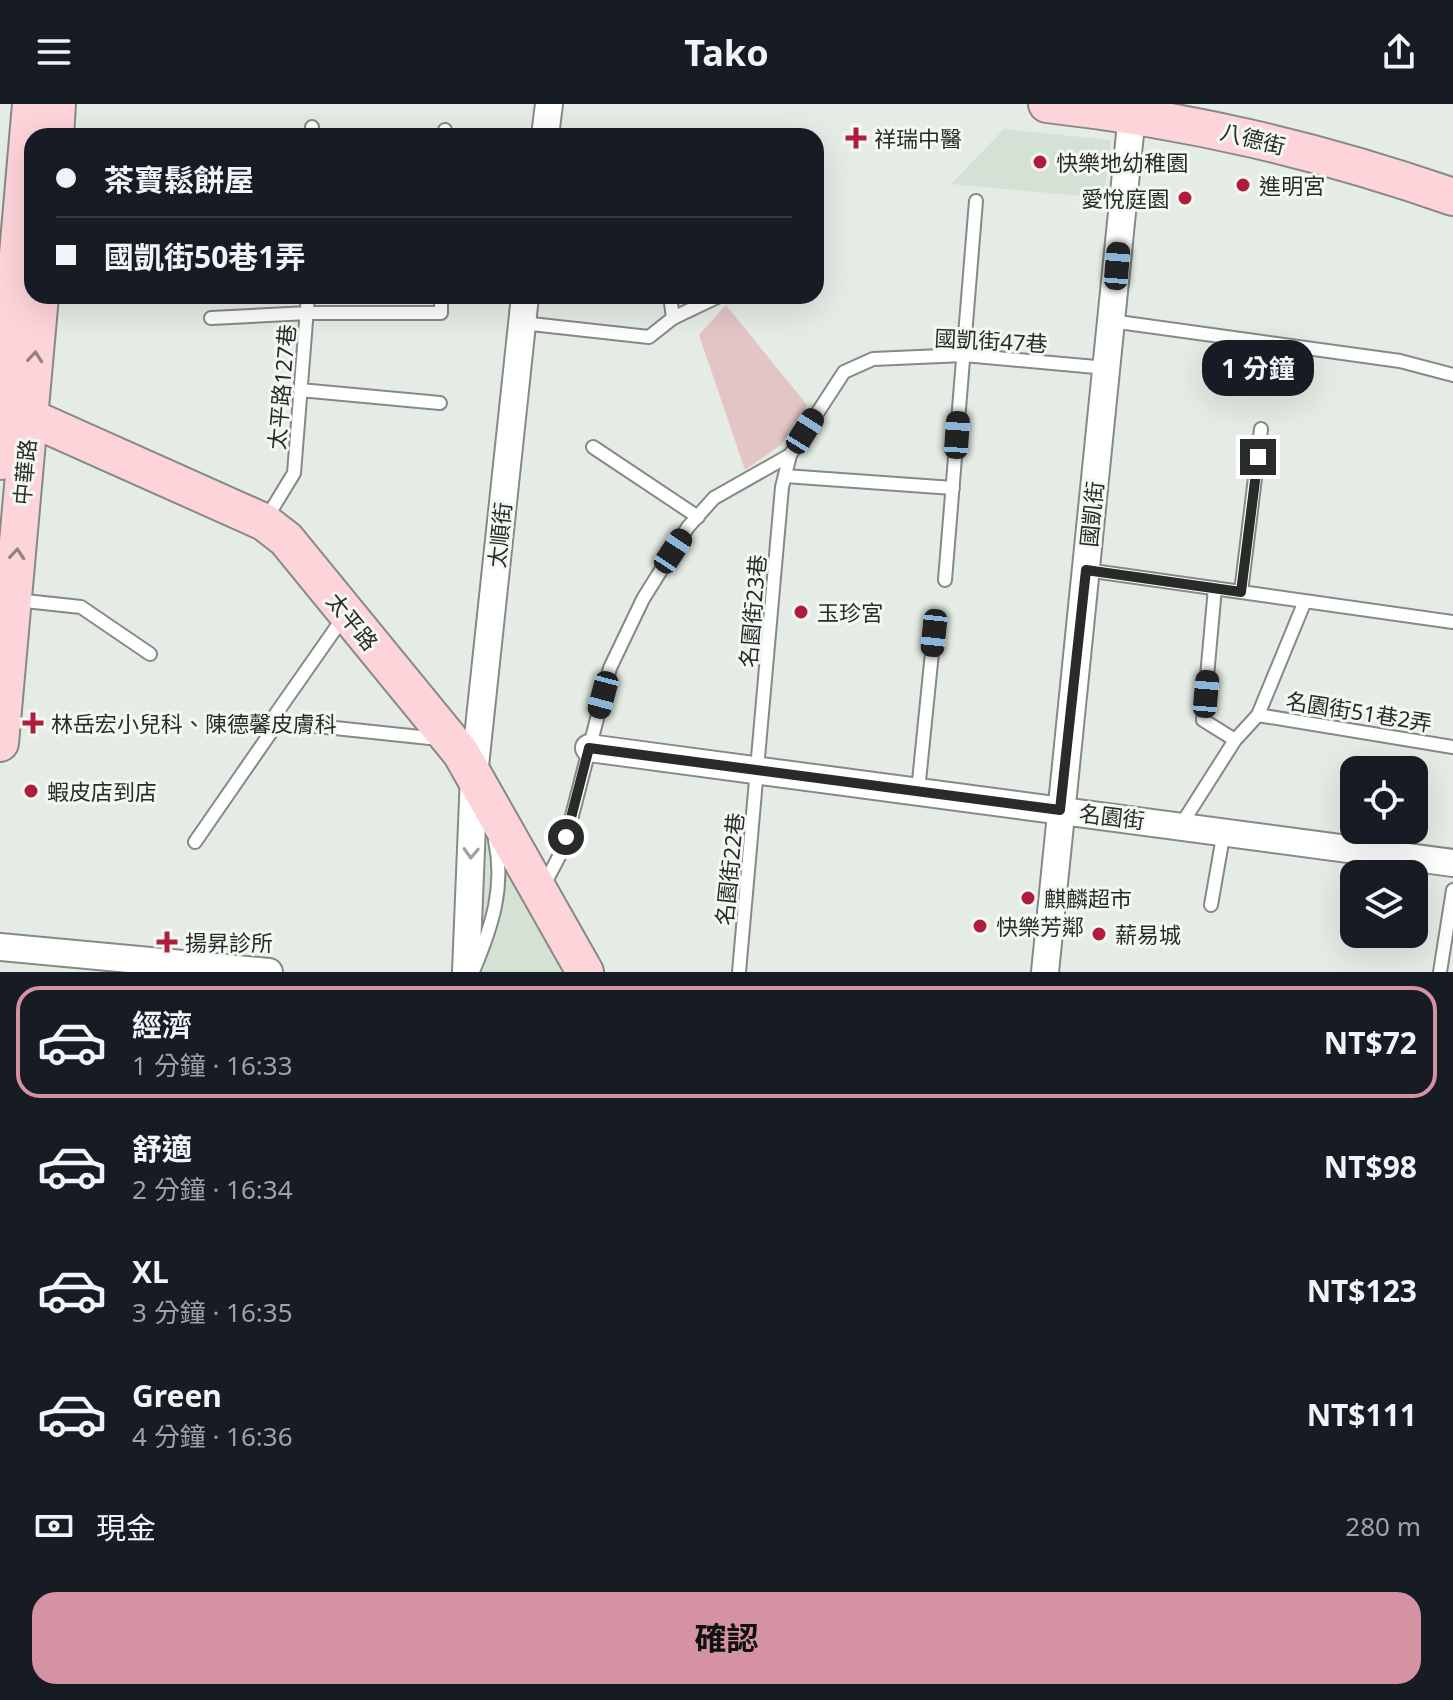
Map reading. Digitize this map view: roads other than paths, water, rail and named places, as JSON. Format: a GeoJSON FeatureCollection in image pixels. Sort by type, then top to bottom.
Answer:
{"type":"FeatureCollection","features":[{"type":"Feature","properties":{"kind":"street","name":"中華路"},"geometry":{"type":"LineString","coordinates":[[29,128],[31,104]]}},
{"type":"Feature","properties":{"kind":"street"},"geometry":{"type":"LineString","coordinates":[[56,128],[57,104]]}},
{"type":"Feature","properties":{"kind":"street"},"geometry":{"type":"LineString","coordinates":[[546,128],[549,104]]}},
{"type":"Feature","properties":{"kind":"street","name":"八德街"},"geometry":{"type":"LineString","coordinates":[[1047,104],[1132,109],[1229,131],[1365,166],[1453,197]]}},
{"type":"Feature","properties":{"kind":"street","name":"國凱街"},"geometry":{"type":"LineString","coordinates":[[1045,972],[1132,109]]}},
{"type":"Feature","properties":{"kind":"street","name":"中華路"},"geometry":{"type":"LineString","coordinates":[[0,743],[13,600],[11,409],[24,211]]}},
{"type":"Feature","properties":{"kind":"street","name":"中華路"},"geometry":{"type":"LineString","coordinates":[[0,461],[38,304]]}},
{"type":"Feature","properties":{"kind":"street","name":"太順街"},"geometry":{"type":"LineString","coordinates":[[466,972],[524,304]]}},
{"type":"Feature","properties":{"kind":"street","name":"太平路"},"geometry":{"type":"LineString","coordinates":[[11,409],[264,522],[286,539],[450,740],[480,785],[585,972]]}},
{"type":"Feature","properties":{"kind":"street","name":"名園街"},"geometry":{"type":"LineString","coordinates":[[589,748],[1453,863]]}},
{"type":"Feature","properties":{"kind":"street"},"geometry":{"type":"LineString","coordinates":[[0,947],[269,972]]}},
{"type":"Feature","properties":{"kind":"lane"},"geometry":{"type":"LineString","coordinates":[[945,580],[976,201]]}},
{"type":"Feature","properties":{"kind":"lane","name":"太平路127巷"},"geometry":{"type":"LineString","coordinates":[[264,522],[294,473],[308,304]]}},
{"type":"Feature","properties":{"kind":"lane"},"geometry":{"type":"LineString","coordinates":[[211,318],[308,313],[441,313],[441,304]]}},
{"type":"Feature","properties":{"kind":"lane"},"geometry":{"type":"LineString","coordinates":[[671,304],[673,318]]}},
{"type":"Feature","properties":{"kind":"lane"},"geometry":{"type":"LineString","coordinates":[[522,323],[649,337],[673,318],[702,304]]}},
{"type":"Feature","properties":{"kind":"lane"},"geometry":{"type":"LineString","coordinates":[[1111,321],[1400,361],[1453,375]]}},
{"type":"Feature","properties":{"kind":"lane","name":"國凱街47巷"},"geometry":{"type":"LineString","coordinates":[[790,455],[844,372],[873,359],[964,355],[1107,368]]}},
{"type":"Feature","properties":{"kind":"lane"},"geometry":{"type":"LineString","coordinates":[[300,390],[440,403]]}},
{"type":"Feature","properties":{"kind":"lane"},"geometry":{"type":"LineString","coordinates":[[1241,592],[1261,429]]}},
{"type":"Feature","properties":{"kind":"lane"},"geometry":{"type":"LineString","coordinates":[[593,447],[698,517]]}},
{"type":"Feature","properties":{"kind":"lane"},"geometry":{"type":"LineString","coordinates":[[540,892],[564,847],[610,668],[643,599],[714,498],[790,455]]}},
{"type":"Feature","properties":{"kind":"lane","name":"名園街23巷"},"geometry":{"type":"LineString","coordinates":[[759,770],[785,476],[790,455]]}},
{"type":"Feature","properties":{"kind":"lane"},"geometry":{"type":"LineString","coordinates":[[785,476],[953,488]]}},
{"type":"Feature","properties":{"kind":"lane"},"geometry":{"type":"LineString","coordinates":[[1086,570],[1453,622]]}},
{"type":"Feature","properties":{"kind":"lane"},"geometry":{"type":"LineString","coordinates":[[1215,588],[1203,720],[1235,740]]}},
{"type":"Feature","properties":{"kind":"lane"},"geometry":{"type":"LineString","coordinates":[[13,600],[81,607],[150,654]]}},
{"type":"Feature","properties":{"kind":"lane"},"geometry":{"type":"LineString","coordinates":[[1181,825],[1235,740],[1258,715],[1305,601]]}},
{"type":"Feature","properties":{"kind":"lane"},"geometry":{"type":"LineString","coordinates":[[346,612],[189,846],[278,722],[450,740]]}},
{"type":"Feature","properties":{"kind":"lane"},"geometry":{"type":"LineString","coordinates":[[918,791],[934,633]]}},
{"type":"Feature","properties":{"kind":"lane","name":"名園街51巷2弄"},"geometry":{"type":"LineString","coordinates":[[1258,715],[1453,747]]}},
{"type":"Feature","properties":{"kind":"lane","name":"名園街22巷"},"geometry":{"type":"LineString","coordinates":[[739,972],[759,770]]}},
{"type":"Feature","properties":{"kind":"lane"},"geometry":{"type":"LineString","coordinates":[[473,972],[494,920],[501,865],[480,785]]}},
{"type":"Feature","properties":{"kind":"lane"},"geometry":{"type":"LineString","coordinates":[[1211,905],[1224,831]]}},
{"type":"Feature","properties":{"kind":"lane"},"geometry":{"type":"LineString","coordinates":[[1440,972],[1453,890]]}},
{"type":"Feature","properties":{"kind":"place","name":"祥瑞中醫"},"geometry":{"type":"Point","coordinates":[856,138]}},
{"type":"Feature","properties":{"kind":"place","name":"快樂地幼稚園"},"geometry":{"type":"Point","coordinates":[1040,162]}},
{"type":"Feature","properties":{"kind":"place","name":"進明宮"},"geometry":{"type":"Point","coordinates":[1243,185]}},
{"type":"Feature","properties":{"kind":"place","name":"愛悅庭園"},"geometry":{"type":"Point","coordinates":[1185,198]}},
{"type":"Feature","properties":{"kind":"place","name":"玉珍宮"},"geometry":{"type":"Point","coordinates":[801,612]}},
{"type":"Feature","properties":{"kind":"place","name":"林岳宏小兒科、陳德馨皮膚科"},"geometry":{"type":"Point","coordinates":[33,723]}},
{"type":"Feature","properties":{"kind":"place","name":"蝦皮店到店"},"geometry":{"type":"Point","coordinates":[31,791]}},
{"type":"Feature","properties":{"kind":"place","name":"麒麟超市"},"geometry":{"type":"Point","coordinates":[1028,898]}},
{"type":"Feature","properties":{"kind":"place","name":"快樂芳鄰"},"geometry":{"type":"Point","coordinates":[980,926]}},
{"type":"Feature","properties":{"kind":"place","name":"薪易城"},"geometry":{"type":"Point","coordinates":[1099,934]}},
{"type":"Feature","properties":{"kind":"place","name":"揚昇診所"},"geometry":{"type":"Point","coordinates":[167,942]}}]}
